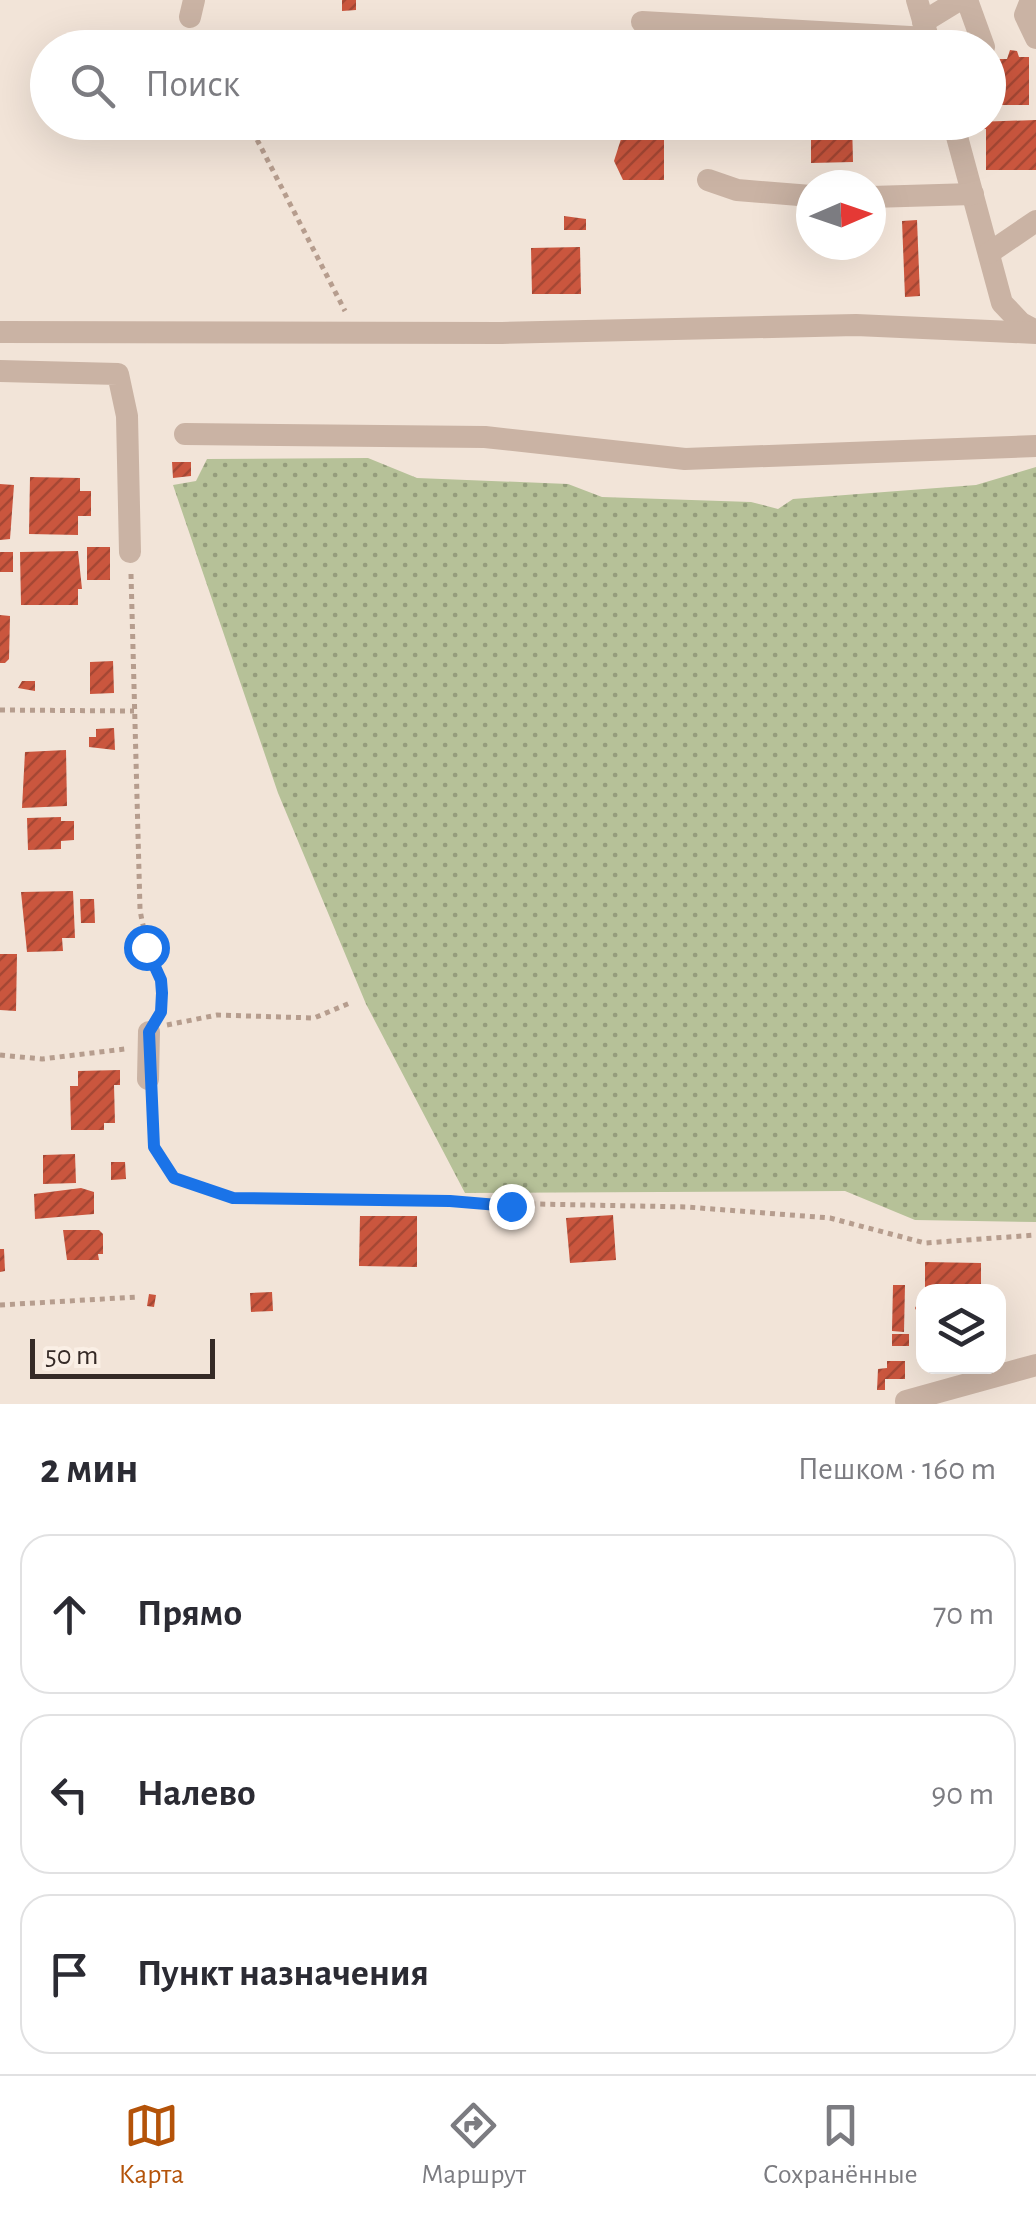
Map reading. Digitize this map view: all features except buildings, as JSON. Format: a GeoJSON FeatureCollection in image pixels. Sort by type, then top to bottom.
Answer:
{"type":"FeatureCollection","features":[{"type":"Feature","properties":{"kind":"street"},"geometry":{"type":"LineString","coordinates":[[1031,0],[1026,15],[1036,38]]}},
{"type":"Feature","properties":{"kind":"street"},"geometry":{"type":"LineString","coordinates":[[642,22],[925,27],[958,1],[975,30]]}},
{"type":"Feature","properties":{"kind":"street"},"geometry":{"type":"LineString","coordinates":[[958,140],[1002,303],[1021,324],[1036,332]]}},
{"type":"Feature","properties":{"kind":"street"},"geometry":{"type":"LineString","coordinates":[[708,180],[737,190],[796,195]]}},
{"type":"Feature","properties":{"kind":"street"},"geometry":{"type":"LineString","coordinates":[[886,197],[973,194]]}},
{"type":"Feature","properties":{"kind":"street"},"geometry":{"type":"LineString","coordinates":[[989,253],[1036,220]]}},
{"type":"Feature","properties":{"kind":"street"},"geometry":{"type":"LineString","coordinates":[[0,332],[502,333],[856,325],[1036,332]]}},
{"type":"Feature","properties":{"kind":"street"},"geometry":{"type":"LineString","coordinates":[[0,371],[118,374],[126,416],[130,552]]}},
{"type":"Feature","properties":{"kind":"street"},"geometry":{"type":"LineString","coordinates":[[185,434],[485,437],[685,459],[1036,446]]}},
{"type":"Feature","properties":{"kind":"street"},"geometry":{"type":"LineString","coordinates":[[148,1079],[149,1032]]}},
{"type":"Feature","properties":{"kind":"street"},"geometry":{"type":"LineString","coordinates":[[906,1401],[1036,1364]]}},
{"type":"Feature","properties":{"kind":"path"},"geometry":{"type":"LineString","coordinates":[[257,140],[344,304],[352,332]]}},
{"type":"Feature","properties":{"kind":"path"},"geometry":{"type":"LineString","coordinates":[[130,552],[140,909],[146,947],[161,980],[161,1012],[154,1028],[216,1016],[314,1018],[350,1004]]}},
{"type":"Feature","properties":{"kind":"path"},"geometry":{"type":"LineString","coordinates":[[0,710],[134,711]]}},
{"type":"Feature","properties":{"kind":"path"},"geometry":{"type":"LineString","coordinates":[[0,1055],[42,1059],[120,1053],[149,1032]]}},
{"type":"Feature","properties":{"kind":"path"},"geometry":{"type":"LineString","coordinates":[[120,1053],[140,1066],[148,1079],[154,1147],[163,1168],[184,1185],[233,1198],[687,1207],[830,1218],[925,1243],[1036,1235]]}},
{"type":"Feature","properties":{"kind":"path"},"geometry":{"type":"LineString","coordinates":[[0,1305],[137,1297]]}},
{"type":"Feature","properties":{"kind":"green space"},"geometry":{"type":"Polygon","coordinates":[[[368,458],[417,478],[568,484],[602,497],[751,502],[778,509],[793,499],[976,485],[1036,467],[1036,1222],[915,1220],[845,1191],[465,1193],[366,1004],[278,793],[173,485],[196,481],[207,459],[368,458]]]}},
{"type":"Feature","properties":{"kind":"route"},"geometry":{"type":"LineString","coordinates":[[146,947],[161,980],[162,993],[161,1012],[149,1032],[148,1079],[154,1147],[163,1168],[174,1178],[184,1185],[233,1198],[450,1201],[511,1206]]}}]}
